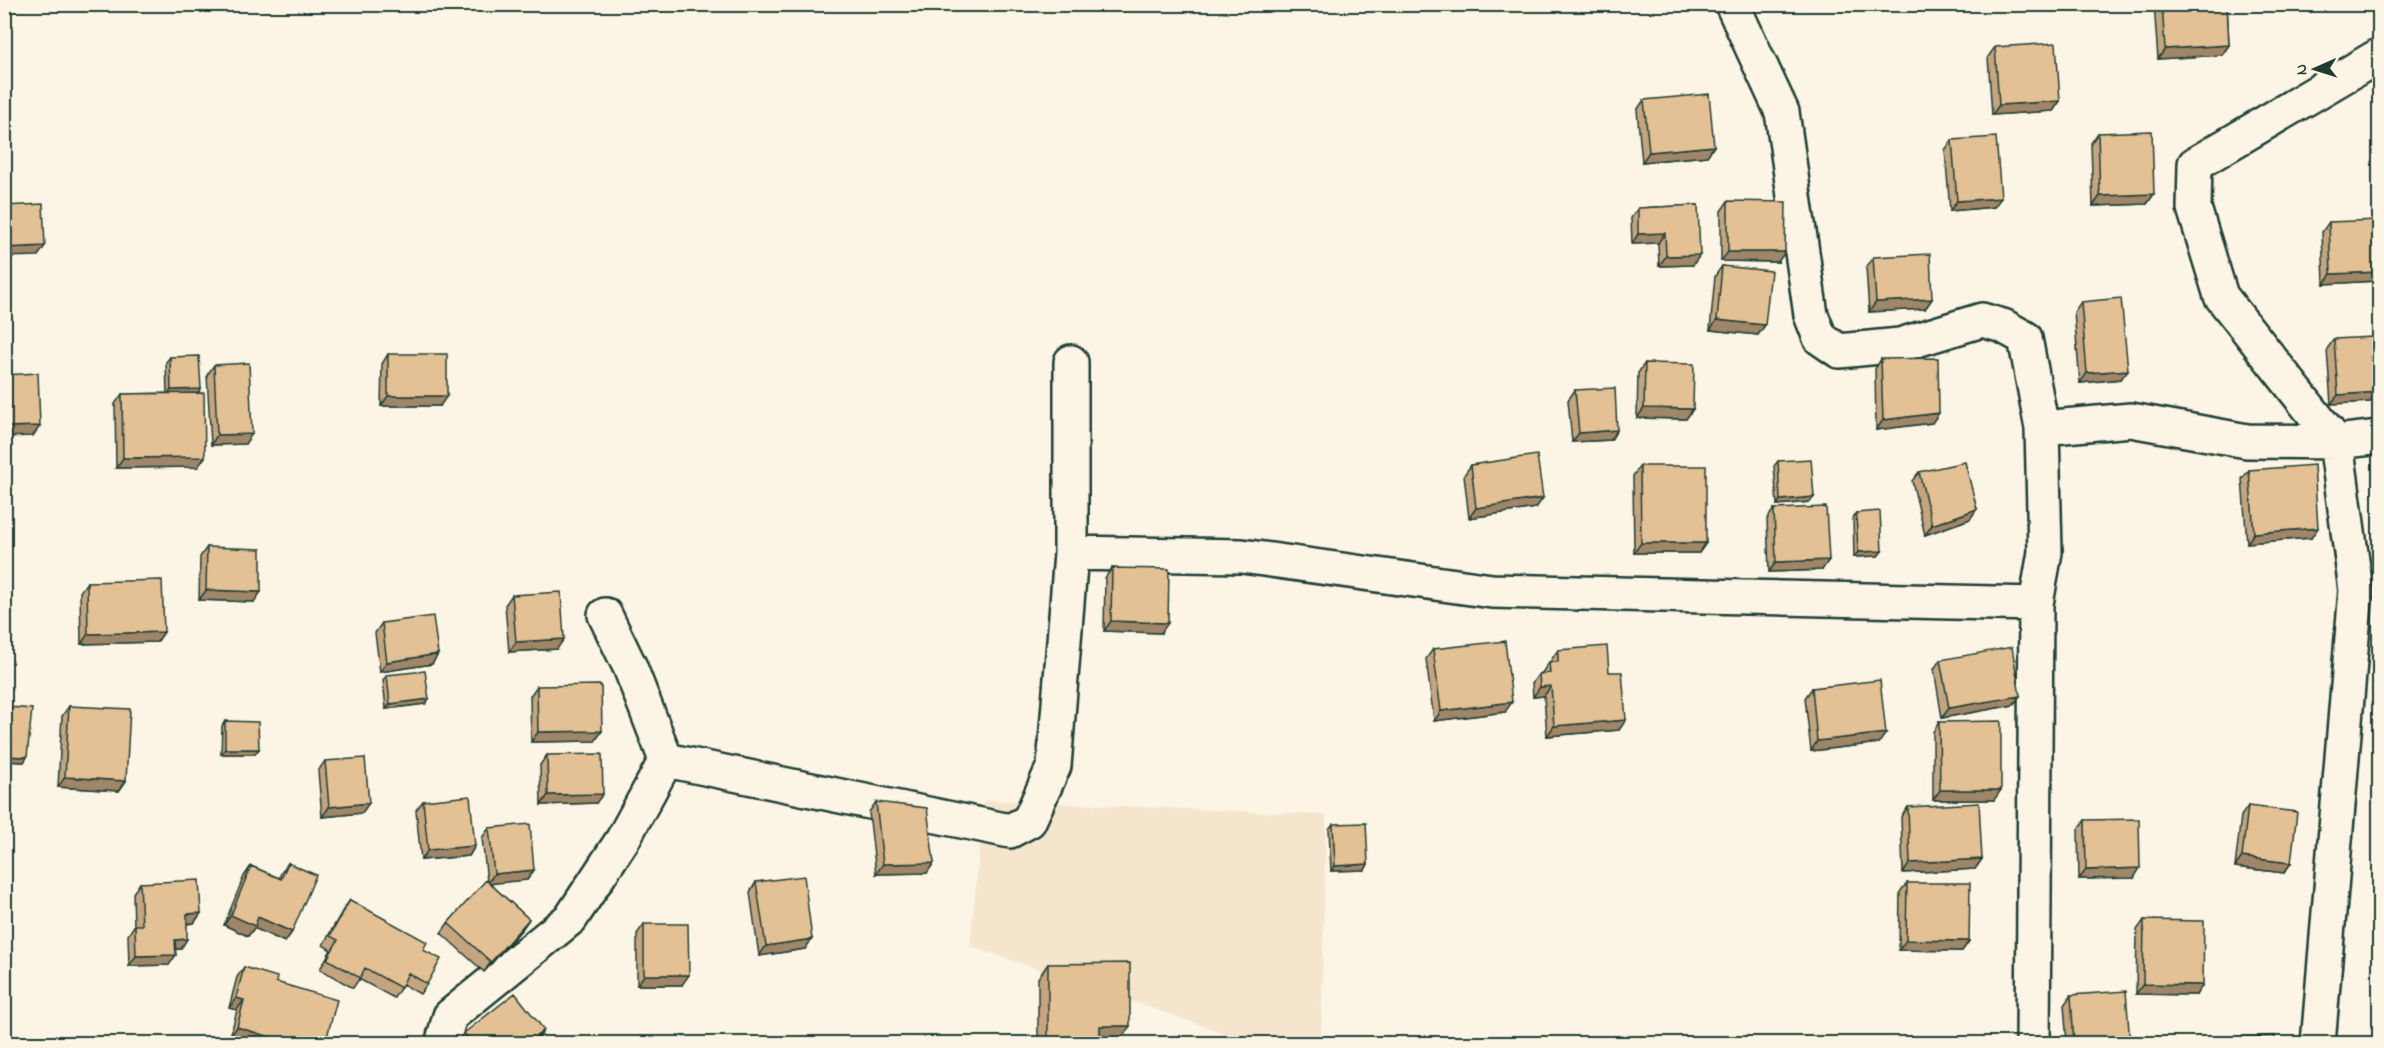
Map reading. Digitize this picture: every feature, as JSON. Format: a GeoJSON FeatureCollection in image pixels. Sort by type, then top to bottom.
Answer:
{"type":"FeatureCollection","features":[{"type":"Feature","properties":{"kind":"street"},"geometry":{"type":"LineString","coordinates":[[1732,4],[1782,112],[1811,315],[1820,338],[1839,351],[1900,345],[1982,320],[2002,326],[2025,338],[2042,428],[2045,552],[2036,604],[2033,1044]]}},
{"type":"Feature","properties":{"kind":"street"},"geometry":{"type":"LineString","coordinates":[[2318,1044],[2356,590],[2336,442],[2221,296],[2194,208],[2195,164],[2379,55]]}},
{"type":"Feature","properties":{"kind":"street"},"geometry":{"type":"LineString","coordinates":[[666,760],[1011,831],[1029,821],[1054,766],[1071,553],[1071,362]]}},
{"type":"Feature","properties":{"kind":"street"},"geometry":{"type":"LineString","coordinates":[[2042,428],[2131,420],[2247,441],[2336,442],[2379,437]]}},
{"type":"Feature","properties":{"kind":"street"},"geometry":{"type":"LineString","coordinates":[[1071,553],[1242,556],[1492,591],[2036,604]]}},
{"type":"Feature","properties":{"kind":"street"},"geometry":{"type":"LineString","coordinates":[[442,1044],[450,1016],[571,918],[623,839],[666,760],[630,668],[605,615]]}},
{"type":"Feature","properties":{"kind":"shaded area"},"geometry":{"type":"Polygon","coordinates":[[[984,800],[1326,815],[1321,1043],[1254,1043],[970,946],[984,800]]]}},
{"type":"Feature","properties":{"kind":"building"},"geometry":{"type":"Polygon","coordinates":[[[2162,4],[2227,4],[2229,45],[2165,49],[2162,4]]]}},
{"type":"Feature","properties":{"kind":"building"},"geometry":{"type":"Polygon","coordinates":[[[2056,43],[2060,101],[1999,105],[1995,47],[2056,43]]]}},
{"type":"Feature","properties":{"kind":"building"},"geometry":{"type":"Polygon","coordinates":[[[1709,94],[1714,146],[1649,152],[1644,100],[1709,94]]]}},
{"type":"Feature","properties":{"kind":"building"},"geometry":{"type":"Polygon","coordinates":[[[2152,131],[2154,194],[2100,196],[2098,133],[2152,131]]]}},
{"type":"Feature","properties":{"kind":"building"},"geometry":{"type":"Polygon","coordinates":[[[1996,137],[2001,198],[1957,201],[1952,140],[1996,137]]]}},
{"type":"Feature","properties":{"kind":"building"},"geometry":{"type":"Polygon","coordinates":[[[1728,201],[1786,202],[1785,252],[1728,252],[1728,201]]]}},
{"type":"Feature","properties":{"kind":"building"},"geometry":{"type":"Polygon","coordinates":[[[43,204],[45,246],[4,248],[4,206],[43,204]]]}},
{"type":"Feature","properties":{"kind":"building"},"geometry":{"type":"Polygon","coordinates":[[[1698,205],[1700,255],[1666,256],[1665,233],[1638,234],[1638,208],[1698,205]]]}},
{"type":"Feature","properties":{"kind":"building"},"geometry":{"type":"Polygon","coordinates":[[[2379,220],[2379,272],[2331,274],[2329,222],[2379,220]]]}},
{"type":"Feature","properties":{"kind":"building"},"geometry":{"type":"Polygon","coordinates":[[[1930,254],[1932,299],[1876,302],[1873,257],[1930,254]]]}},
{"type":"Feature","properties":{"kind":"building"},"geometry":{"type":"Polygon","coordinates":[[[1722,266],[1771,271],[1765,325],[1717,320],[1722,266]]]}},
{"type":"Feature","properties":{"kind":"building"},"geometry":{"type":"Polygon","coordinates":[[[2121,298],[2128,370],[2087,373],[2081,302],[2121,298]]]}},
{"type":"Feature","properties":{"kind":"building"},"geometry":{"type":"Polygon","coordinates":[[[2373,337],[2377,392],[2338,395],[2334,339],[2373,337]]]}},
{"type":"Feature","properties":{"kind":"building"},"geometry":{"type":"Polygon","coordinates":[[[388,354],[447,354],[447,396],[388,396],[388,354]]]}},
{"type":"Feature","properties":{"kind":"building"},"geometry":{"type":"Polygon","coordinates":[[[199,356],[201,389],[171,390],[170,357],[199,356]]]}},
{"type":"Feature","properties":{"kind":"building"},"geometry":{"type":"Polygon","coordinates":[[[1938,358],[1939,413],[1883,420],[1881,359],[1938,358]]]}},
{"type":"Feature","properties":{"kind":"building"},"geometry":{"type":"Polygon","coordinates":[[[249,363],[252,434],[217,435],[214,365],[249,363]]]}},
{"type":"Feature","properties":{"kind":"building"},"geometry":{"type":"Polygon","coordinates":[[[1645,363],[1694,364],[1693,409],[1644,408],[1645,363]]]}},
{"type":"Feature","properties":{"kind":"building"},"geometry":{"type":"Polygon","coordinates":[[[38,373],[40,426],[4,427],[4,375],[38,373]]]}},
{"type":"Feature","properties":{"kind":"building"},"geometry":{"type":"Polygon","coordinates":[[[1615,388],[1617,430],[1579,433],[1575,390],[1615,388]]]}},
{"type":"Feature","properties":{"kind":"building"},"geometry":{"type":"Polygon","coordinates":[[[204,393],[205,457],[123,458],[122,394],[204,393]]]}},
{"type":"Feature","properties":{"kind":"building"},"geometry":{"type":"Polygon","coordinates":[[[1537,455],[1543,498],[1476,508],[1471,465],[1537,455]]]}},
{"type":"Feature","properties":{"kind":"building"},"geometry":{"type":"Polygon","coordinates":[[[1811,459],[1814,497],[1780,500],[1778,461],[1811,459]]]}},
{"type":"Feature","properties":{"kind":"building"},"geometry":{"type":"Polygon","coordinates":[[[1965,462],[1977,509],[1932,525],[1919,472],[1965,462]]]}},
{"type":"Feature","properties":{"kind":"building"},"geometry":{"type":"Polygon","coordinates":[[[2314,465],[2318,528],[2254,533],[2249,470],[2314,465]]]}},
{"type":"Feature","properties":{"kind":"building"},"geometry":{"type":"Polygon","coordinates":[[[1640,466],[1706,466],[1706,543],[1641,543],[1640,466]]]}},
{"type":"Feature","properties":{"kind":"building"},"geometry":{"type":"Polygon","coordinates":[[[4,497],[8,564],[4,564],[4,497]]]}},
{"type":"Feature","properties":{"kind":"building"},"geometry":{"type":"Polygon","coordinates":[[[1826,507],[1829,560],[1776,562],[1774,509],[1826,507]]]}},
{"type":"Feature","properties":{"kind":"building"},"geometry":{"type":"Polygon","coordinates":[[[1880,511],[1882,551],[1858,552],[1856,513],[1880,511]]]}},
{"type":"Feature","properties":{"kind":"building"},"geometry":{"type":"Polygon","coordinates":[[[207,547],[261,549],[261,592],[206,590],[207,547]]]}},
{"type":"Feature","properties":{"kind":"building"},"geometry":{"type":"Polygon","coordinates":[[[1112,568],[1169,569],[1168,623],[1111,621],[1112,568]]]}},
{"type":"Feature","properties":{"kind":"building"},"geometry":{"type":"Polygon","coordinates":[[[162,580],[164,632],[88,634],[87,582],[162,580]]]}},
{"type":"Feature","properties":{"kind":"building"},"geometry":{"type":"Polygon","coordinates":[[[561,592],[564,639],[516,642],[512,595],[561,592]]]}},
{"type":"Feature","properties":{"kind":"building"},"geometry":{"type":"Polygon","coordinates":[[[433,616],[438,654],[387,662],[382,623],[433,616]]]}},
{"type":"Feature","properties":{"kind":"building"},"geometry":{"type":"Polygon","coordinates":[[[1505,641],[1512,702],[1441,711],[1433,649],[1505,641]]]}},
{"type":"Feature","properties":{"kind":"building"},"geometry":{"type":"Polygon","coordinates":[[[1607,646],[1609,672],[1622,672],[1626,720],[1554,726],[1551,686],[1540,687],[1539,674],[1550,673],[1549,662],[1558,662],[1558,650],[1607,646]]]}},
{"type":"Feature","properties":{"kind":"building"},"geometry":{"type":"Polygon","coordinates":[[[2012,647],[2020,696],[1949,708],[1940,660],[2012,647]]]}},
{"type":"Feature","properties":{"kind":"building"},"geometry":{"type":"Polygon","coordinates":[[[425,671],[429,699],[390,704],[387,675],[425,671]]]}},
{"type":"Feature","properties":{"kind":"building"},"geometry":{"type":"Polygon","coordinates":[[[1880,680],[1886,733],[1817,741],[1812,688],[1880,680]]]}},
{"type":"Feature","properties":{"kind":"building"},"geometry":{"type":"Polygon","coordinates":[[[601,685],[602,731],[538,732],[537,686],[601,685]]]}},
{"type":"Feature","properties":{"kind":"building"},"geometry":{"type":"Polygon","coordinates":[[[69,706],[130,709],[126,781],[65,777],[69,706]]]}},
{"type":"Feature","properties":{"kind":"building"},"geometry":{"type":"Polygon","coordinates":[[[10,707],[32,709],[27,757],[5,756],[10,707]]]}},
{"type":"Feature","properties":{"kind":"building"},"geometry":{"type":"Polygon","coordinates":[[[225,721],[258,722],[259,749],[225,749],[225,721]]]}},
{"type":"Feature","properties":{"kind":"building"},"geometry":{"type":"Polygon","coordinates":[[[2001,721],[2001,790],[1940,790],[1939,722],[2001,721]]]}},
{"type":"Feature","properties":{"kind":"building"},"geometry":{"type":"Polygon","coordinates":[[[602,754],[603,794],[548,795],[547,755],[602,754]]]}},
{"type":"Feature","properties":{"kind":"building"},"geometry":{"type":"Polygon","coordinates":[[[365,758],[369,803],[329,807],[325,761],[365,758]]]}},
{"type":"Feature","properties":{"kind":"building"},"geometry":{"type":"Polygon","coordinates":[[[470,796],[475,846],[428,850],[423,801],[470,796]]]}},
{"type":"Feature","properties":{"kind":"building"},"geometry":{"type":"Polygon","coordinates":[[[876,802],[927,808],[934,863],[883,864],[876,802]]]}},
{"type":"Feature","properties":{"kind":"building"},"geometry":{"type":"Polygon","coordinates":[[[1979,803],[1982,859],[1910,863],[1908,807],[1979,803]]]}},
{"type":"Feature","properties":{"kind":"building"},"geometry":{"type":"Polygon","coordinates":[[[2248,806],[2297,812],[2291,863],[2242,857],[2248,806]]]}},
{"type":"Feature","properties":{"kind":"building"},"geometry":{"type":"Polygon","coordinates":[[[2139,819],[2140,868],[2086,870],[2085,820],[2139,819]]]}},
{"type":"Feature","properties":{"kind":"building"},"geometry":{"type":"Polygon","coordinates":[[[1366,823],[1368,864],[1335,866],[1333,824],[1366,823]]]}},
{"type":"Feature","properties":{"kind":"building"},"geometry":{"type":"Polygon","coordinates":[[[530,824],[534,870],[494,874],[489,828],[530,824]]]}},
{"type":"Feature","properties":{"kind":"building"},"geometry":{"type":"Polygon","coordinates":[[[288,863],[316,875],[292,932],[258,917],[255,926],[231,915],[251,866],[281,879],[288,863]]]}},
{"type":"Feature","properties":{"kind":"building"},"geometry":{"type":"Polygon","coordinates":[[[804,876],[812,939],[766,946],[756,882],[804,876]]]}},
{"type":"Feature","properties":{"kind":"building"},"geometry":{"type":"Polygon","coordinates":[[[199,880],[201,913],[187,914],[187,939],[175,940],[176,955],[136,956],[135,925],[142,925],[140,883],[199,880]]]}},
{"type":"Feature","properties":{"kind":"building"},"geometry":{"type":"Polygon","coordinates":[[[486,880],[529,919],[491,962],[448,923],[486,880]]]}},
{"type":"Feature","properties":{"kind":"building"},"geometry":{"type":"Polygon","coordinates":[[[1907,883],[1970,883],[1969,941],[1906,940],[1907,883]]]}},
{"type":"Feature","properties":{"kind":"building"},"geometry":{"type":"Polygon","coordinates":[[[350,900],[427,942],[423,950],[441,959],[427,984],[408,973],[401,988],[365,968],[360,978],[327,959],[338,940],[330,936],[350,900]]]}},
{"type":"Feature","properties":{"kind":"building"},"geometry":{"type":"Polygon","coordinates":[[[2144,920],[2204,921],[2203,985],[2143,984],[2144,920]]]}},
{"type":"Feature","properties":{"kind":"building"},"geometry":{"type":"Polygon","coordinates":[[[644,924],[688,924],[689,975],[644,975],[644,924]]]}},
{"type":"Feature","properties":{"kind":"building"},"geometry":{"type":"Polygon","coordinates":[[[1130,963],[1130,1026],[1100,1026],[1100,1044],[1048,1044],[1048,964],[1130,963]]]}},
{"type":"Feature","properties":{"kind":"building"},"geometry":{"type":"Polygon","coordinates":[[[244,967],[277,977],[276,982],[337,1000],[325,1044],[293,1044],[237,1027],[244,1000],[236,998],[244,967]]]}},
{"type":"Feature","properties":{"kind":"building"},"geometry":{"type":"Polygon","coordinates":[[[2126,991],[2130,1044],[2074,1044],[2071,995],[2126,991]]]}},
{"type":"Feature","properties":{"kind":"building"},"geometry":{"type":"Polygon","coordinates":[[[515,993],[544,1030],[527,1044],[473,1044],[464,1033],[515,993]]]}},
{"type":"Feature","properties":{"kind":"building"},"geometry":{"type":"Polygon","coordinates":[[[4,1001],[9,1001],[8,1044],[4,1044],[4,1001]]]}},
{"type":"Feature","properties":{"kind":"building"},"geometry":{"type":"Polygon","coordinates":[[[2275,1036],[2275,1044],[2200,1044],[2200,1039],[2275,1036]]]}},
{"type":"Feature","properties":{"kind":"building"},"geometry":{"type":"Polygon","coordinates":[[[643,1039],[643,1044],[565,1044],[565,1040],[643,1039]]]}}]}
